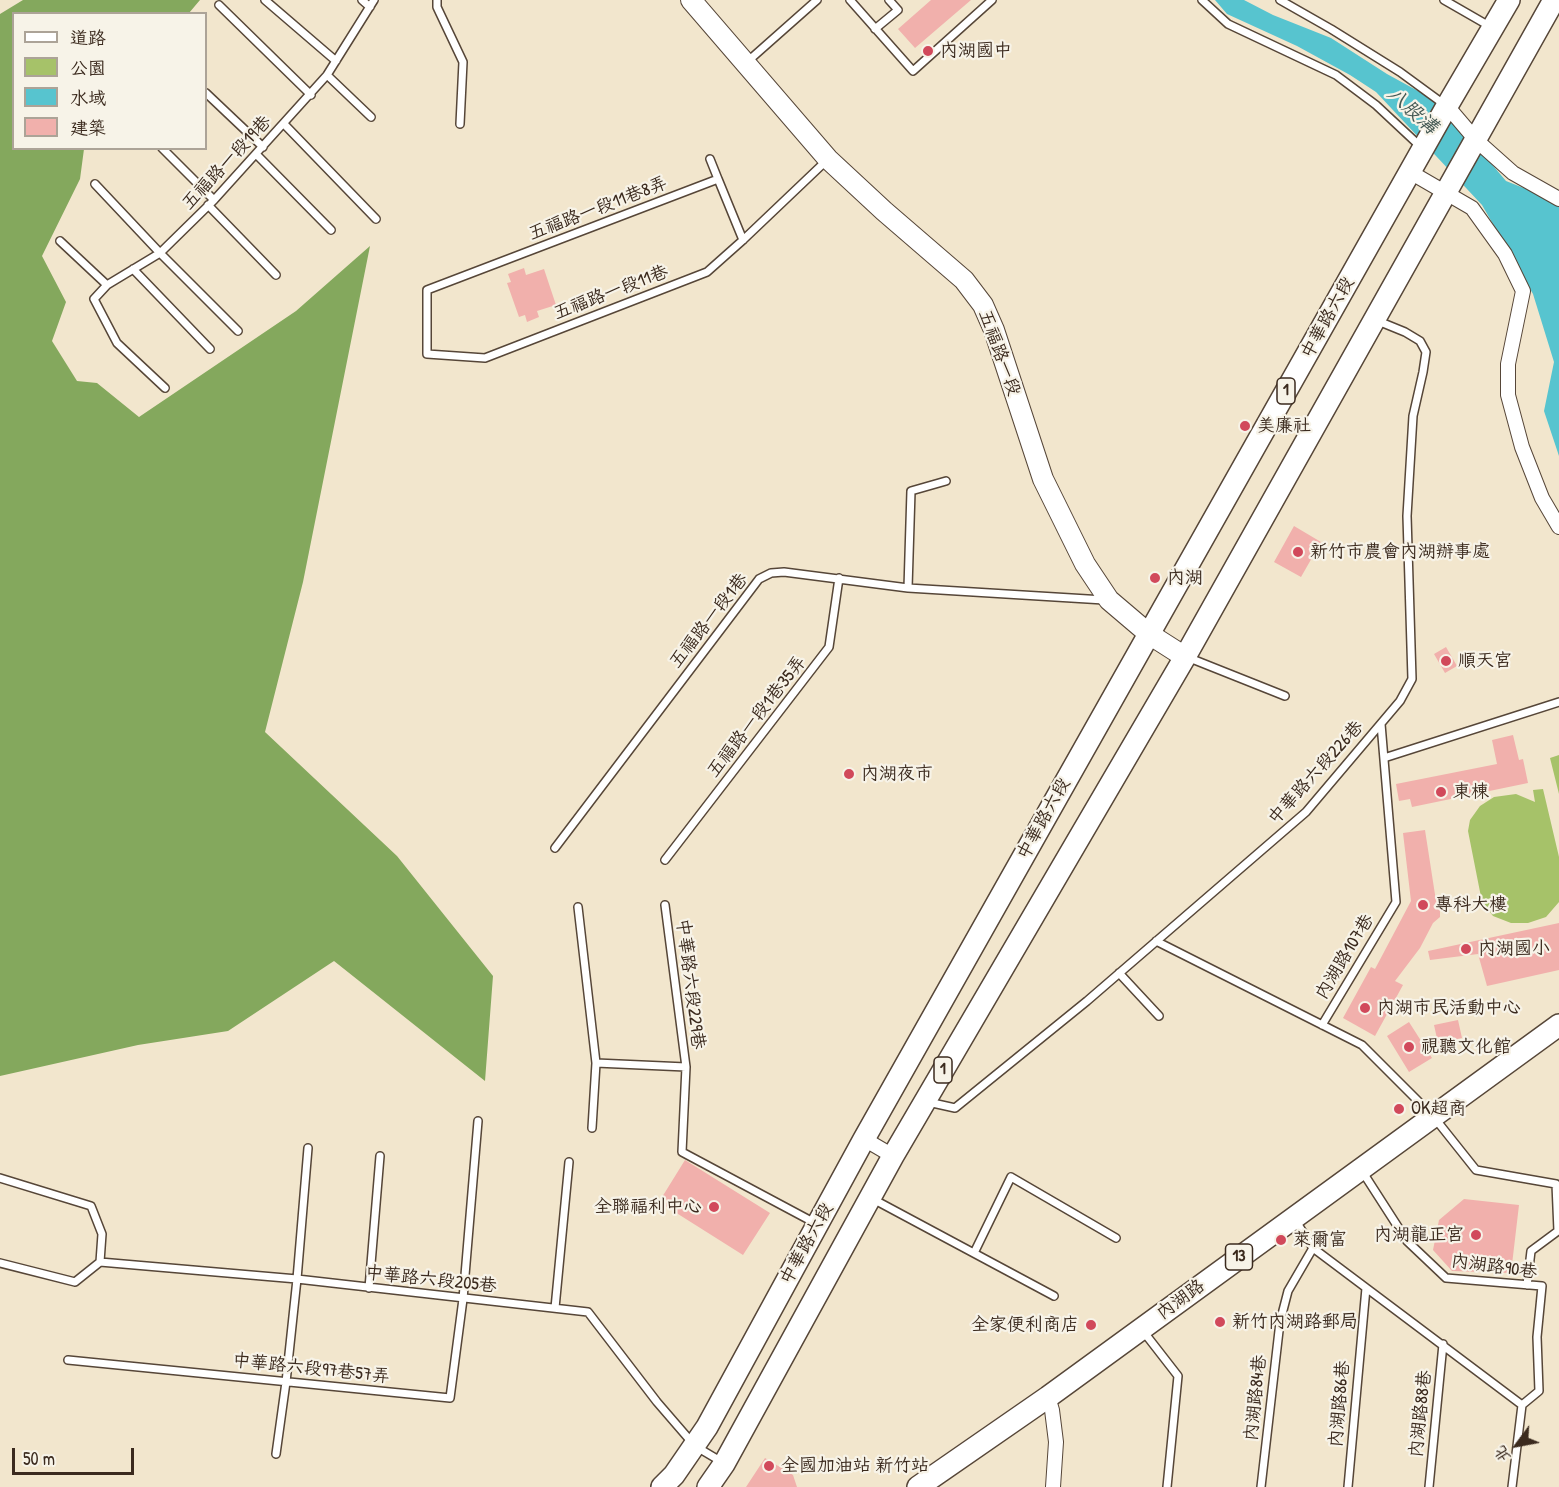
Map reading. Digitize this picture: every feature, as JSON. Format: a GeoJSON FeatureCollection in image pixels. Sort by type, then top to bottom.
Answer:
{"type":"FeatureCollection","features":[{"type":"Feature","properties":{"kind":"main road","name":"五福路一段"},"geometry":{"type":"LineString","coordinates":[[691,0],[828,159],[964,280],[983,305],[994,330],[1043,479],[1085,564],[1109,600],[1149,634],[1185,657]]}},
{"type":"Feature","properties":{"kind":"main road","name":"1"},"geometry":{"type":"LineString","coordinates":[[1423,149],[1509,0]]}},
{"type":"Feature","properties":{"kind":"main road","name":"1"},"geometry":{"type":"LineString","coordinates":[[1446,192],[1554,0]]}},
{"type":"Feature","properties":{"kind":"main road","name":"中華路六段"},"geometry":{"type":"LineString","coordinates":[[662,1487],[674,1475],[695,1446],[864,1138],[1423,149]]}},
{"type":"Feature","properties":{"kind":"main road","name":"中華路六段"},"geometry":{"type":"LineString","coordinates":[[708,1487],[724,1464],[893,1156],[1185,657],[1446,192]]}},
{"type":"Feature","properties":{"kind":"main road","name":"內湖路"},"geometry":{"type":"LineString","coordinates":[[918,1487],[1141,1329],[1559,1025]]}},
{"type":"Feature","properties":{"kind":"street"},"geometry":{"type":"LineString","coordinates":[[1447,106],[1476,140],[1513,173],[1559,199]]}},
{"type":"Feature","properties":{"kind":"street"},"geometry":{"type":"LineString","coordinates":[[1410,172],[1472,208],[1505,254],[1523,291],[1508,364],[1508,395],[1522,447],[1542,498],[1559,527]]}},
{"type":"Feature","properties":{"kind":"street"},"geometry":{"type":"LineString","coordinates":[[864,1138],[893,1156]]}},
{"type":"Feature","properties":{"kind":"street"},"geometry":{"type":"LineString","coordinates":[[1048,1396],[1056,1442],[1053,1487]]}},
{"type":"Feature","properties":{"kind":"lane"},"geometry":{"type":"LineString","coordinates":[[265,0],[336,61]]}},
{"type":"Feature","properties":{"kind":"lane"},"geometry":{"type":"LineString","coordinates":[[362,0],[370,7]]}},
{"type":"Feature","properties":{"kind":"lane","name":"五福路一段19巷"},"geometry":{"type":"LineString","coordinates":[[107,285],[160,253],[263,147],[327,75],[374,0]]}},
{"type":"Feature","properties":{"kind":"lane"},"geometry":{"type":"LineString","coordinates":[[437,0],[437,7],[464,62],[460,124]]}},
{"type":"Feature","properties":{"kind":"lane"},"geometry":{"type":"LineString","coordinates":[[746,63],[817,0]]}},
{"type":"Feature","properties":{"kind":"lane"},"geometry":{"type":"LineString","coordinates":[[850,0],[913,71],[992,0]]}},
{"type":"Feature","properties":{"kind":"lane"},"geometry":{"type":"LineString","coordinates":[[875,29],[898,10],[889,0]]}},
{"type":"Feature","properties":{"kind":"lane"},"geometry":{"type":"LineString","coordinates":[[1202,0],[1228,24],[1336,75],[1376,105],[1423,149]]}},
{"type":"Feature","properties":{"kind":"lane"},"geometry":{"type":"LineString","coordinates":[[1280,0],[1380,60],[1447,106]]}},
{"type":"Feature","properties":{"kind":"lane"},"geometry":{"type":"LineString","coordinates":[[1444,0],[1493,28]]}},
{"type":"Feature","properties":{"kind":"lane"},"geometry":{"type":"LineString","coordinates":[[219,5],[311,94]]}},
{"type":"Feature","properties":{"kind":"lane"},"geometry":{"type":"LineString","coordinates":[[327,75],[371,117]]}},
{"type":"Feature","properties":{"kind":"lane"},"geometry":{"type":"LineString","coordinates":[[207,94],[263,147]]}},
{"type":"Feature","properties":{"kind":"lane"},"geometry":{"type":"LineString","coordinates":[[284,124],[376,219]]}},
{"type":"Feature","properties":{"kind":"lane"},"geometry":{"type":"LineString","coordinates":[[164,150],[276,275]]}},
{"type":"Feature","properties":{"kind":"lane"},"geometry":{"type":"LineString","coordinates":[[256,154],[331,230]]}},
{"type":"Feature","properties":{"kind":"lane"},"geometry":{"type":"LineString","coordinates":[[710,159],[743,240]]}},
{"type":"Feature","properties":{"kind":"lane","name":"五福路一段11巷"},"geometry":{"type":"LineString","coordinates":[[427,290],[427,354],[485,358],[707,272],[828,159]]}},
{"type":"Feature","properties":{"kind":"lane","name":"五福路一段11巷8弄"},"geometry":{"type":"LineString","coordinates":[[427,290],[718,179]]}},
{"type":"Feature","properties":{"kind":"lane"},"geometry":{"type":"LineString","coordinates":[[95,184],[238,332]]}},
{"type":"Feature","properties":{"kind":"lane"},"geometry":{"type":"LineString","coordinates":[[60,241],[107,285],[94,299],[117,343],[165,388]]}},
{"type":"Feature","properties":{"kind":"lane"},"geometry":{"type":"LineString","coordinates":[[133,269],[210,349]]}},
{"type":"Feature","properties":{"kind":"lane","name":"中華路六段226巷"},"geometry":{"type":"LineString","coordinates":[[925,1101],[955,1108],[1119,973],[1306,812],[1400,701],[1412,679],[1407,516],[1413,416],[1426,352],[1420,341],[1376,320]]}},
{"type":"Feature","properties":{"kind":"lane"},"geometry":{"type":"LineString","coordinates":[[908,588],[911,491],[946,481]]}},
{"type":"Feature","properties":{"kind":"lane","name":"五福路一段1巷"},"geometry":{"type":"LineString","coordinates":[[555,848],[759,579],[771,573],[784,572],[839,578],[908,588],[1109,600]]}},
{"type":"Feature","properties":{"kind":"lane","name":"五福路一段1巷35弄"},"geometry":{"type":"LineString","coordinates":[[665,860],[830,647],[839,578]]}},
{"type":"Feature","properties":{"kind":"lane"},"geometry":{"type":"LineString","coordinates":[[1185,657],[1285,696]]}},
{"type":"Feature","properties":{"kind":"lane"},"geometry":{"type":"LineString","coordinates":[[1384,758],[1559,702]]}},
{"type":"Feature","properties":{"kind":"lane","name":"內湖路107巷"},"geometry":{"type":"LineString","coordinates":[[1381,724],[1396,902],[1322,1025],[1362,1045],[1433,1116],[1476,1170],[1556,1184],[1558,1231],[1531,1251],[1527,1285]]}},
{"type":"Feature","properties":{"kind":"lane","name":"中華路六段229巷"},"geometry":{"type":"LineString","coordinates":[[665,905],[686,1067],[682,1152],[817,1225]]}},
{"type":"Feature","properties":{"kind":"lane"},"geometry":{"type":"LineString","coordinates":[[578,907],[596,1063],[592,1128]]}},
{"type":"Feature","properties":{"kind":"lane"},"geometry":{"type":"LineString","coordinates":[[1156,941],[1322,1025]]}},
{"type":"Feature","properties":{"kind":"lane"},"geometry":{"type":"LineString","coordinates":[[1119,973],[1159,1016]]}},
{"type":"Feature","properties":{"kind":"lane","name":"中華路六段229巷"},"geometry":{"type":"LineString","coordinates":[[596,1063],[686,1067]]}},
{"type":"Feature","properties":{"kind":"lane"},"geometry":{"type":"LineString","coordinates":[[463,1299],[478,1121]]}},
{"type":"Feature","properties":{"kind":"lane"},"geometry":{"type":"LineString","coordinates":[[276,1454],[297,1280],[308,1148]]}},
{"type":"Feature","properties":{"kind":"lane"},"geometry":{"type":"LineString","coordinates":[[369,1288],[380,1155]]}},
{"type":"Feature","properties":{"kind":"lane"},"geometry":{"type":"LineString","coordinates":[[555,1308],[569,1162]]}},
{"type":"Feature","properties":{"kind":"lane","name":"內湖路90巷"},"geometry":{"type":"LineString","coordinates":[[1360,1169],[1407,1240],[1446,1278],[1542,1286],[1537,1337],[1539,1391],[1522,1405]]}},
{"type":"Feature","properties":{"kind":"lane"},"geometry":{"type":"LineString","coordinates":[[0,1178],[91,1206],[102,1234],[100,1262],[75,1282],[0,1263]]}},
{"type":"Feature","properties":{"kind":"lane"},"geometry":{"type":"LineString","coordinates":[[974,1253],[1011,1178],[1116,1238]]}},
{"type":"Feature","properties":{"kind":"lane"},"geometry":{"type":"LineString","coordinates":[[871,1197],[1054,1296]]}},
{"type":"Feature","properties":{"kind":"lane"},"geometry":{"type":"LineString","coordinates":[[1293,1218],[1313,1248],[1522,1405],[1512,1487]]}},
{"type":"Feature","properties":{"kind":"lane","name":"內湖路84巷"},"geometry":{"type":"LineString","coordinates":[[1261,1487],[1280,1322],[1288,1291],[1313,1248]]}},
{"type":"Feature","properties":{"kind":"lane","name":"中華路六段205巷"},"geometry":{"type":"LineString","coordinates":[[100,1262],[297,1280],[588,1312],[657,1402],[695,1446],[724,1464]]}},
{"type":"Feature","properties":{"kind":"lane","name":"內湖路86巷"},"geometry":{"type":"LineString","coordinates":[[1348,1487],[1366,1288]]}},
{"type":"Feature","properties":{"kind":"lane","name":"中華路六段97巷57弄"},"geometry":{"type":"LineString","coordinates":[[68,1360],[450,1398],[463,1299]]}},
{"type":"Feature","properties":{"kind":"lane"},"geometry":{"type":"LineString","coordinates":[[1141,1329],[1178,1376],[1167,1487]]}},
{"type":"Feature","properties":{"kind":"lane","name":"內湖路88巷"},"geometry":{"type":"LineString","coordinates":[[1429,1487],[1443,1344]]}},
{"type":"Feature","properties":{"kind":"green space"},"geometry":{"type":"Polygon","coordinates":[[[23,0],[200,0],[190,12],[12,12],[12,150],[84,150],[80,179],[42,256],[66,302],[52,341],[77,381],[97,383],[139,417],[296,311],[370,246],[303,582],[265,732],[397,856],[493,976],[485,1081],[334,961],[228,1031],[138,1045],[0,1076],[0,14],[23,0]]]}},
{"type":"Feature","properties":{"kind":"green space"},"geometry":{"type":"Polygon","coordinates":[[[1559,755],[1559,794],[1550,758],[1559,755]]]}},
{"type":"Feature","properties":{"kind":"green space"},"geometry":{"type":"Polygon","coordinates":[[[1543,789],[1559,857],[1559,902],[1546,917],[1528,923],[1511,923],[1493,916],[1482,902],[1468,831],[1470,820],[1480,806],[1494,797],[1516,794],[1535,802],[1533,790],[1543,789]]]}},
{"type":"Feature","properties":{"kind":"water","name":"八股溝"},"geometry":{"type":"Polygon","coordinates":[[[1215,0],[1244,0],[1273,15],[1331,38],[1387,74],[1440,103],[1506,181],[1559,202],[1559,456],[1544,411],[1554,362],[1533,294],[1482,205],[1376,92],[1297,46],[1227,14],[1215,0]]]}},
{"type":"Feature","properties":{"kind":"building"},"geometry":{"type":"Polygon","coordinates":[[[931,0],[971,0],[915,48],[898,29],[931,0]]]}},
{"type":"Feature","properties":{"kind":"building"},"geometry":{"type":"Polygon","coordinates":[[[524,268],[526,275],[544,269],[556,305],[537,311],[539,317],[527,322],[525,315],[519,317],[507,283],[511,282],[508,274],[524,268]]]}},
{"type":"Feature","properties":{"kind":"building","name":"新竹市農會內湖辦事處"},"geometry":{"type":"Polygon","coordinates":[[[1294,526],[1321,542],[1301,577],[1274,562],[1294,526]]]}},
{"type":"Feature","properties":{"kind":"building","name":"順天宮"},"geometry":{"type":"Polygon","coordinates":[[[1446,647],[1457,666],[1445,673],[1434,654],[1446,647]]]}},
{"type":"Feature","properties":{"kind":"building","name":"東棟"},"geometry":{"type":"Polygon","coordinates":[[[1513,735],[1519,760],[1523,759],[1528,783],[1412,807],[1410,799],[1399,801],[1396,784],[1497,764],[1492,740],[1513,735]]]}},
{"type":"Feature","properties":{"kind":"building","name":"專科大樓"},"geometry":{"type":"Polygon","coordinates":[[[1425,830],[1440,917],[1433,923],[1420,948],[1395,981],[1403,985],[1375,1036],[1343,1018],[1371,967],[1375,969],[1411,901],[1403,833],[1425,830]]]}},
{"type":"Feature","properties":{"kind":"building"},"geometry":{"type":"Polygon","coordinates":[[[1559,923],[1559,970],[1487,986],[1478,954],[1430,960],[1428,951],[1559,923]]]}},
{"type":"Feature","properties":{"kind":"building"},"geometry":{"type":"Polygon","coordinates":[[[1458,1020],[1462,1038],[1438,1043],[1434,1025],[1458,1020]]]}},
{"type":"Feature","properties":{"kind":"building","name":"視聽文化館"},"geometry":{"type":"Polygon","coordinates":[[[1409,1022],[1432,1058],[1409,1072],[1387,1036],[1409,1022]]]}},
{"type":"Feature","properties":{"kind":"building","name":"全聯福利中心"},"geometry":{"type":"Polygon","coordinates":[[[685,1160],[770,1213],[743,1255],[659,1202],[685,1160]]]}},
{"type":"Feature","properties":{"kind":"building","name":"內湖龍正宮"},"geometry":{"type":"Polygon","coordinates":[[[1464,1199],[1519,1205],[1511,1273],[1452,1271],[1433,1250],[1439,1220],[1464,1199]]]}},
{"type":"Feature","properties":{"kind":"building","name":"全國加油站 新竹站"},"geometry":{"type":"Polygon","coordinates":[[[765,1458],[793,1475],[797,1487],[746,1487],[765,1458]]]}},
{"type":"Feature","properties":{"kind":"place","name":"內湖國中"},"geometry":{"type":"Point","coordinates":[928,51]}},
{"type":"Feature","properties":{"kind":"place","name":"美廉社"},"geometry":{"type":"Point","coordinates":[1245,426]}},
{"type":"Feature","properties":{"kind":"place","name":"新竹市農會內湖辦事處"},"geometry":{"type":"Point","coordinates":[1298,552]}},
{"type":"Feature","properties":{"kind":"place","name":"內湖"},"geometry":{"type":"Point","coordinates":[1155,578]}},
{"type":"Feature","properties":{"kind":"place","name":"順天宮"},"geometry":{"type":"Point","coordinates":[1446,661]}},
{"type":"Feature","properties":{"kind":"place","name":"內湖夜市"},"geometry":{"type":"Point","coordinates":[849,774]}},
{"type":"Feature","properties":{"kind":"place","name":"東棟"},"geometry":{"type":"Point","coordinates":[1441,792]}},
{"type":"Feature","properties":{"kind":"place","name":"專科大樓"},"geometry":{"type":"Point","coordinates":[1423,905]}},
{"type":"Feature","properties":{"kind":"place","name":"內湖國小"},"geometry":{"type":"Point","coordinates":[1466,949]}},
{"type":"Feature","properties":{"kind":"place","name":"內湖市民活動中心"},"geometry":{"type":"Point","coordinates":[1365,1008]}},
{"type":"Feature","properties":{"kind":"place","name":"視聽文化館"},"geometry":{"type":"Point","coordinates":[1409,1047]}},
{"type":"Feature","properties":{"kind":"place","name":"OK超商"},"geometry":{"type":"Point","coordinates":[1399,1109]}},
{"type":"Feature","properties":{"kind":"place","name":"全聯福利中心"},"geometry":{"type":"Point","coordinates":[714,1207]}},
{"type":"Feature","properties":{"kind":"place","name":"內湖龍正宮"},"geometry":{"type":"Point","coordinates":[1476,1235]}},
{"type":"Feature","properties":{"kind":"place","name":"萊爾富"},"geometry":{"type":"Point","coordinates":[1281,1240]}},
{"type":"Feature","properties":{"kind":"place","name":"新竹內湖路郵局"},"geometry":{"type":"Point","coordinates":[1220,1322]}},
{"type":"Feature","properties":{"kind":"place","name":"全家便利商店"},"geometry":{"type":"Point","coordinates":[1091,1325]}},
{"type":"Feature","properties":{"kind":"place","name":"全國加油站 新竹站"},"geometry":{"type":"Point","coordinates":[769,1466]}}]}
